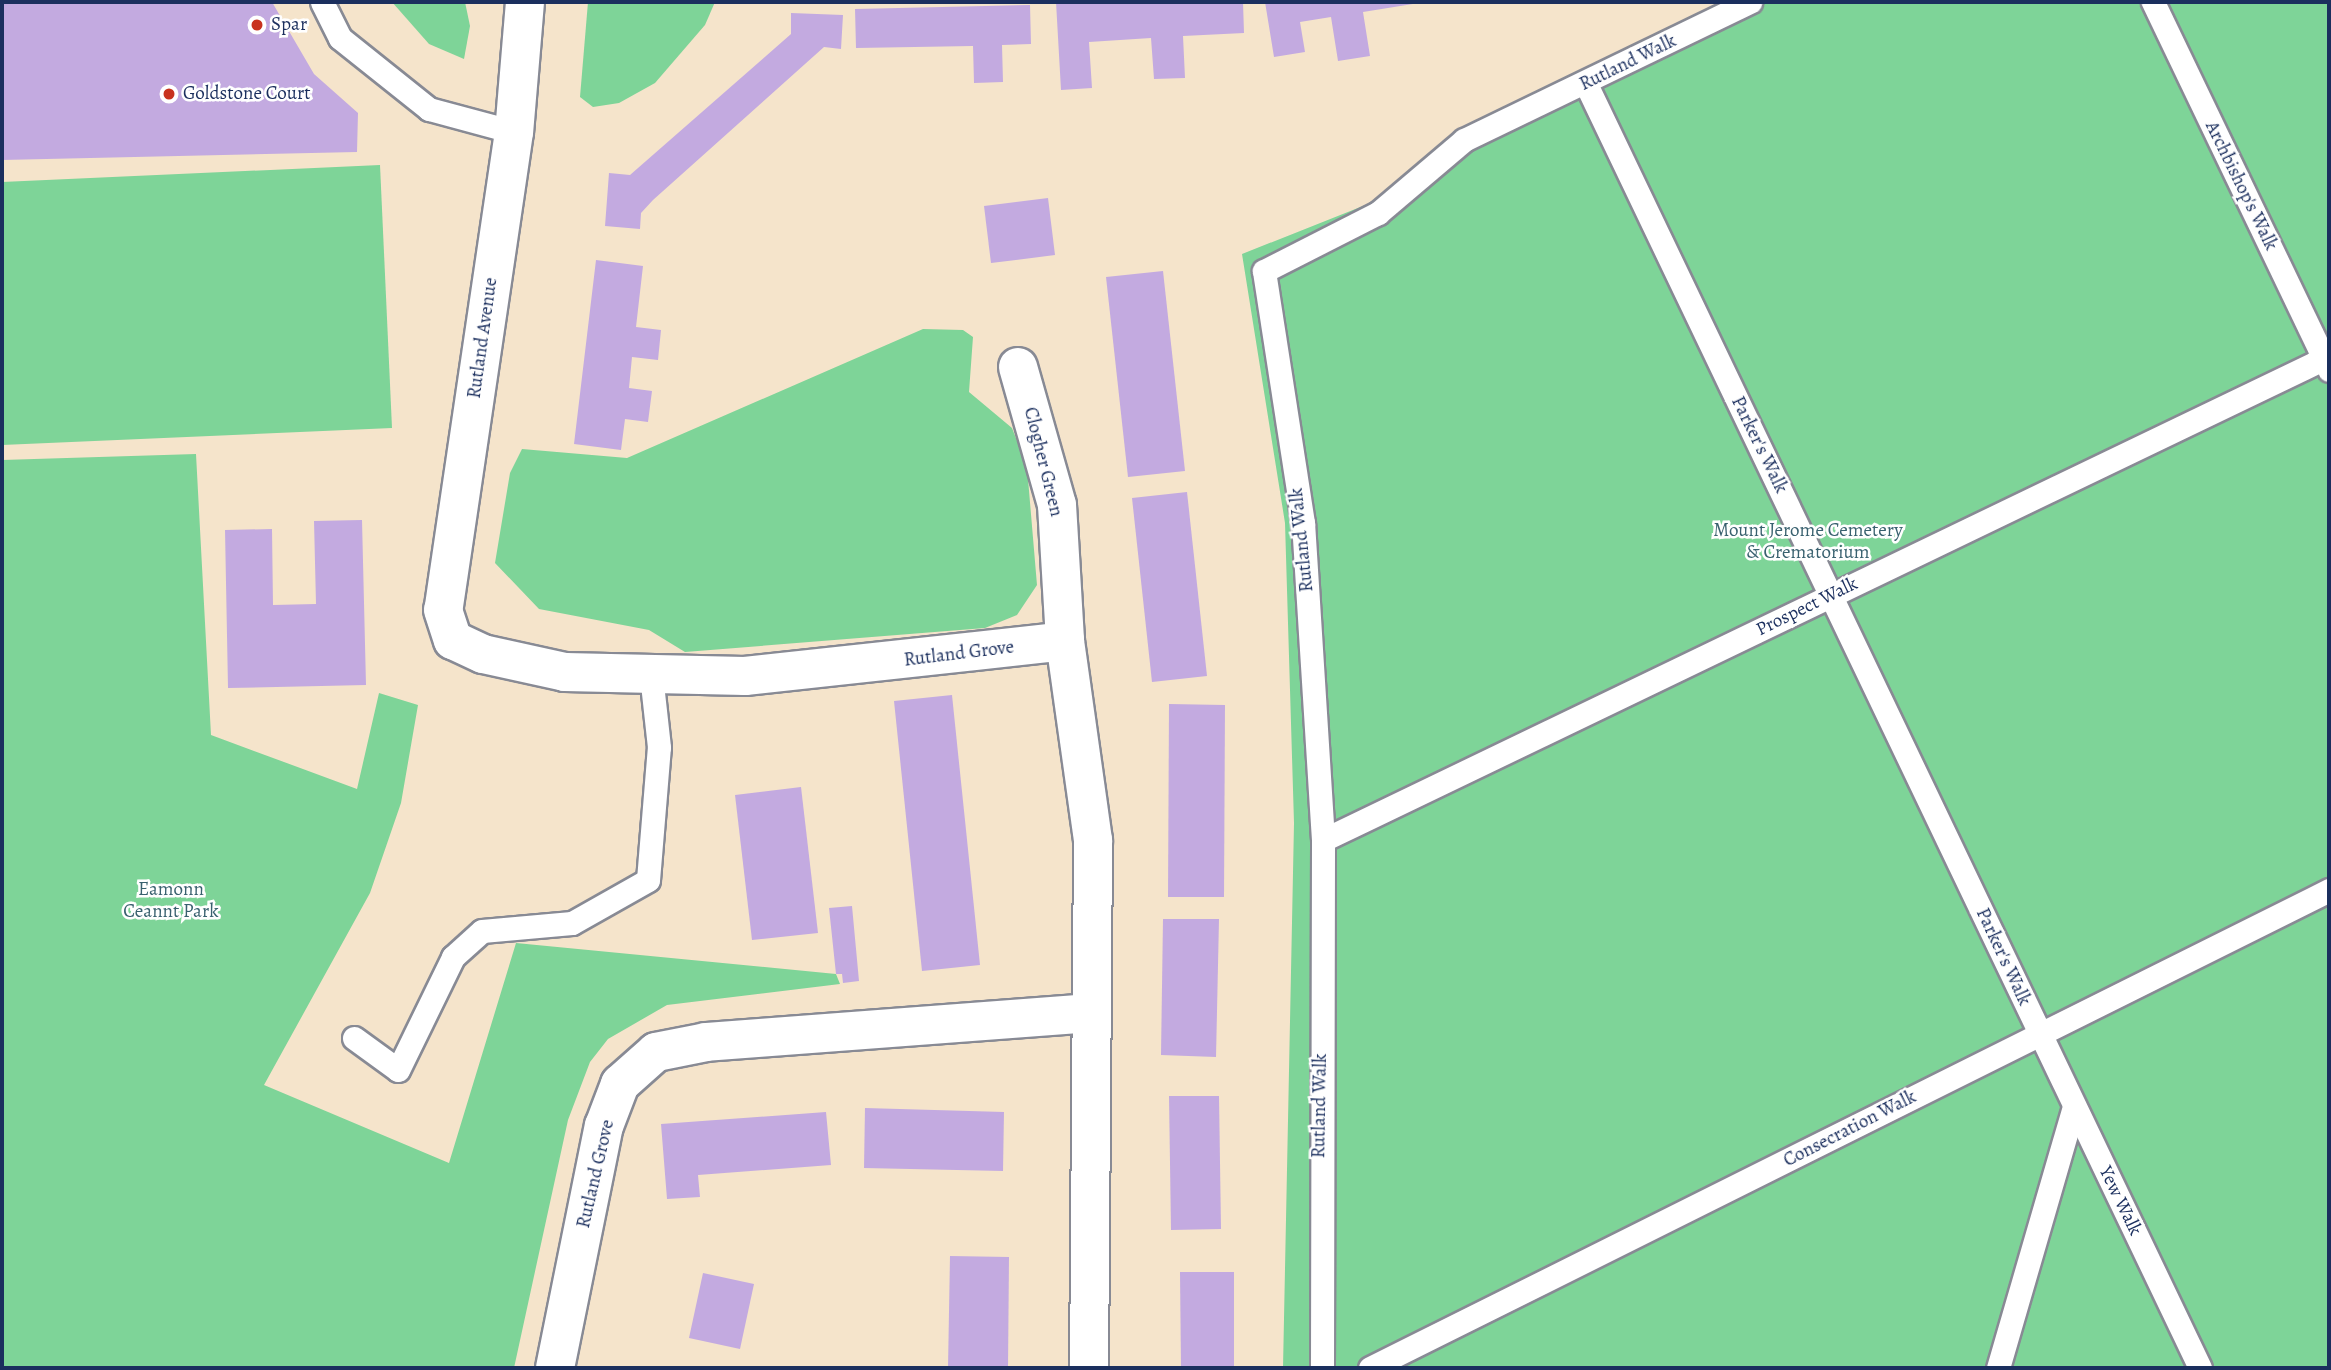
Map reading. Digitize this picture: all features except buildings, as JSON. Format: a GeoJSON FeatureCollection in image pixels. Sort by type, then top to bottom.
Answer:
{"type":"FeatureCollection","features":[{"type":"Feature","properties":{"kind":"street","name":"Rutland Avenue"},"geometry":{"type":"LineString","coordinates":[[483,654],[453,640],[443,610],[514,132],[525,2]]}},
{"type":"Feature","properties":{"kind":"street","name":"Clogher Green"},"geometry":{"type":"LineString","coordinates":[[1018,367],[1057,505],[1065,641]]}},
{"type":"Feature","properties":{"kind":"street","name":"Rutland Grove"},"geometry":{"type":"LineString","coordinates":[[483,654],[565,672],[757,675],[1065,641]]}},
{"type":"Feature","properties":{"kind":"street"},"geometry":{"type":"LineString","coordinates":[[1065,641],[1093,840],[1088,1013],[1089,1368]]}},
{"type":"Feature","properties":{"kind":"street","name":"Rutland Grove"},"geometry":{"type":"LineString","coordinates":[[555,1368],[604,1126],[620,1084],[656,1052],[706,1042],[1088,1013]]}},
{"type":"Feature","properties":{"kind":"lane"},"geometry":{"type":"LineString","coordinates":[[322,2],[340,38],[429,108],[514,132]]}},
{"type":"Feature","properties":{"kind":"lane","name":"Rutland Walk"},"geometry":{"type":"LineString","coordinates":[[1322,1368],[1323,840],[1303,523],[1264,271],[1378,212],[1464,140],[1586,84],[1750,2]]}},
{"type":"Feature","properties":{"kind":"lane","name":"Archbishop's Walk"},"geometry":{"type":"LineString","coordinates":[[2153,2],[2327,361]]}},
{"type":"Feature","properties":{"kind":"lane","name":"Parker's Walk"},"geometry":{"type":"LineString","coordinates":[[1586,84],[2040,1034]]}},
{"type":"Feature","properties":{"kind":"lane","name":"Prospect Walk"},"geometry":{"type":"LineString","coordinates":[[1323,840],[2327,361]]}},
{"type":"Feature","properties":{"kind":"lane"},"geometry":{"type":"LineString","coordinates":[[354,1038],[398,1070],[453,957],[482,931],[572,923],[648,880],[659,747],[651,674]]}},
{"type":"Feature","properties":{"kind":"lane","name":"Consecration Walk"},"geometry":{"type":"LineString","coordinates":[[1370,1368],[2329,890]]}},
{"type":"Feature","properties":{"kind":"lane","name":"Yew Walk"},"geometry":{"type":"LineString","coordinates":[[2040,1034],[2200,1368]]}},
{"type":"Feature","properties":{"kind":"lane"},"geometry":{"type":"LineString","coordinates":[[1998,1368],[2074,1106]]}},
{"type":"Feature","properties":{"kind":"green space"},"geometry":{"type":"Polygon","coordinates":[[[392,2],[465,2],[470,26],[464,59],[429,44],[392,2]]]}},
{"type":"Feature","properties":{"kind":"green space"},"geometry":{"type":"Polygon","coordinates":[[[588,2],[715,2],[705,25],[655,83],[619,103],[593,107],[580,97],[588,2]]]}},
{"type":"Feature","properties":{"kind":"green space","name":"Mount Jerome Cemetery & Crematorium"},"geometry":{"type":"Polygon","coordinates":[[[1721,2],[2329,2],[2329,1368],[1283,1368],[1294,823],[1285,523],[1242,254],[1373,202],[1578,73],[1721,2]]]}},
{"type":"Feature","properties":{"kind":"green space"},"geometry":{"type":"Polygon","coordinates":[[[380,165],[392,428],[2,445],[2,182],[380,165]]]}},
{"type":"Feature","properties":{"kind":"green space"},"geometry":{"type":"Polygon","coordinates":[[[923,329],[963,330],[973,337],[969,392],[1012,428],[1027,467],[1037,585],[1017,615],[985,628],[685,652],[649,630],[539,609],[495,563],[510,473],[522,449],[627,458],[923,329]]]}},
{"type":"Feature","properties":{"kind":"green space","name":"Eamonn Ceannt Park"},"geometry":{"type":"Polygon","coordinates":[[[196,454],[211,735],[357,789],[379,693],[418,705],[401,803],[370,893],[264,1085],[449,1163],[516,943],[836,974],[840,984],[667,1005],[608,1039],[590,1062],[568,1120],[514,1368],[2,1368],[2,460],[196,454]]]}},
{"type":"Feature","properties":{"kind":"place","name":"Spar"},"geometry":{"type":"Point","coordinates":[257,25]}},
{"type":"Feature","properties":{"kind":"place","name":"Goldstone Court"},"geometry":{"type":"Point","coordinates":[169,94]}}]}
